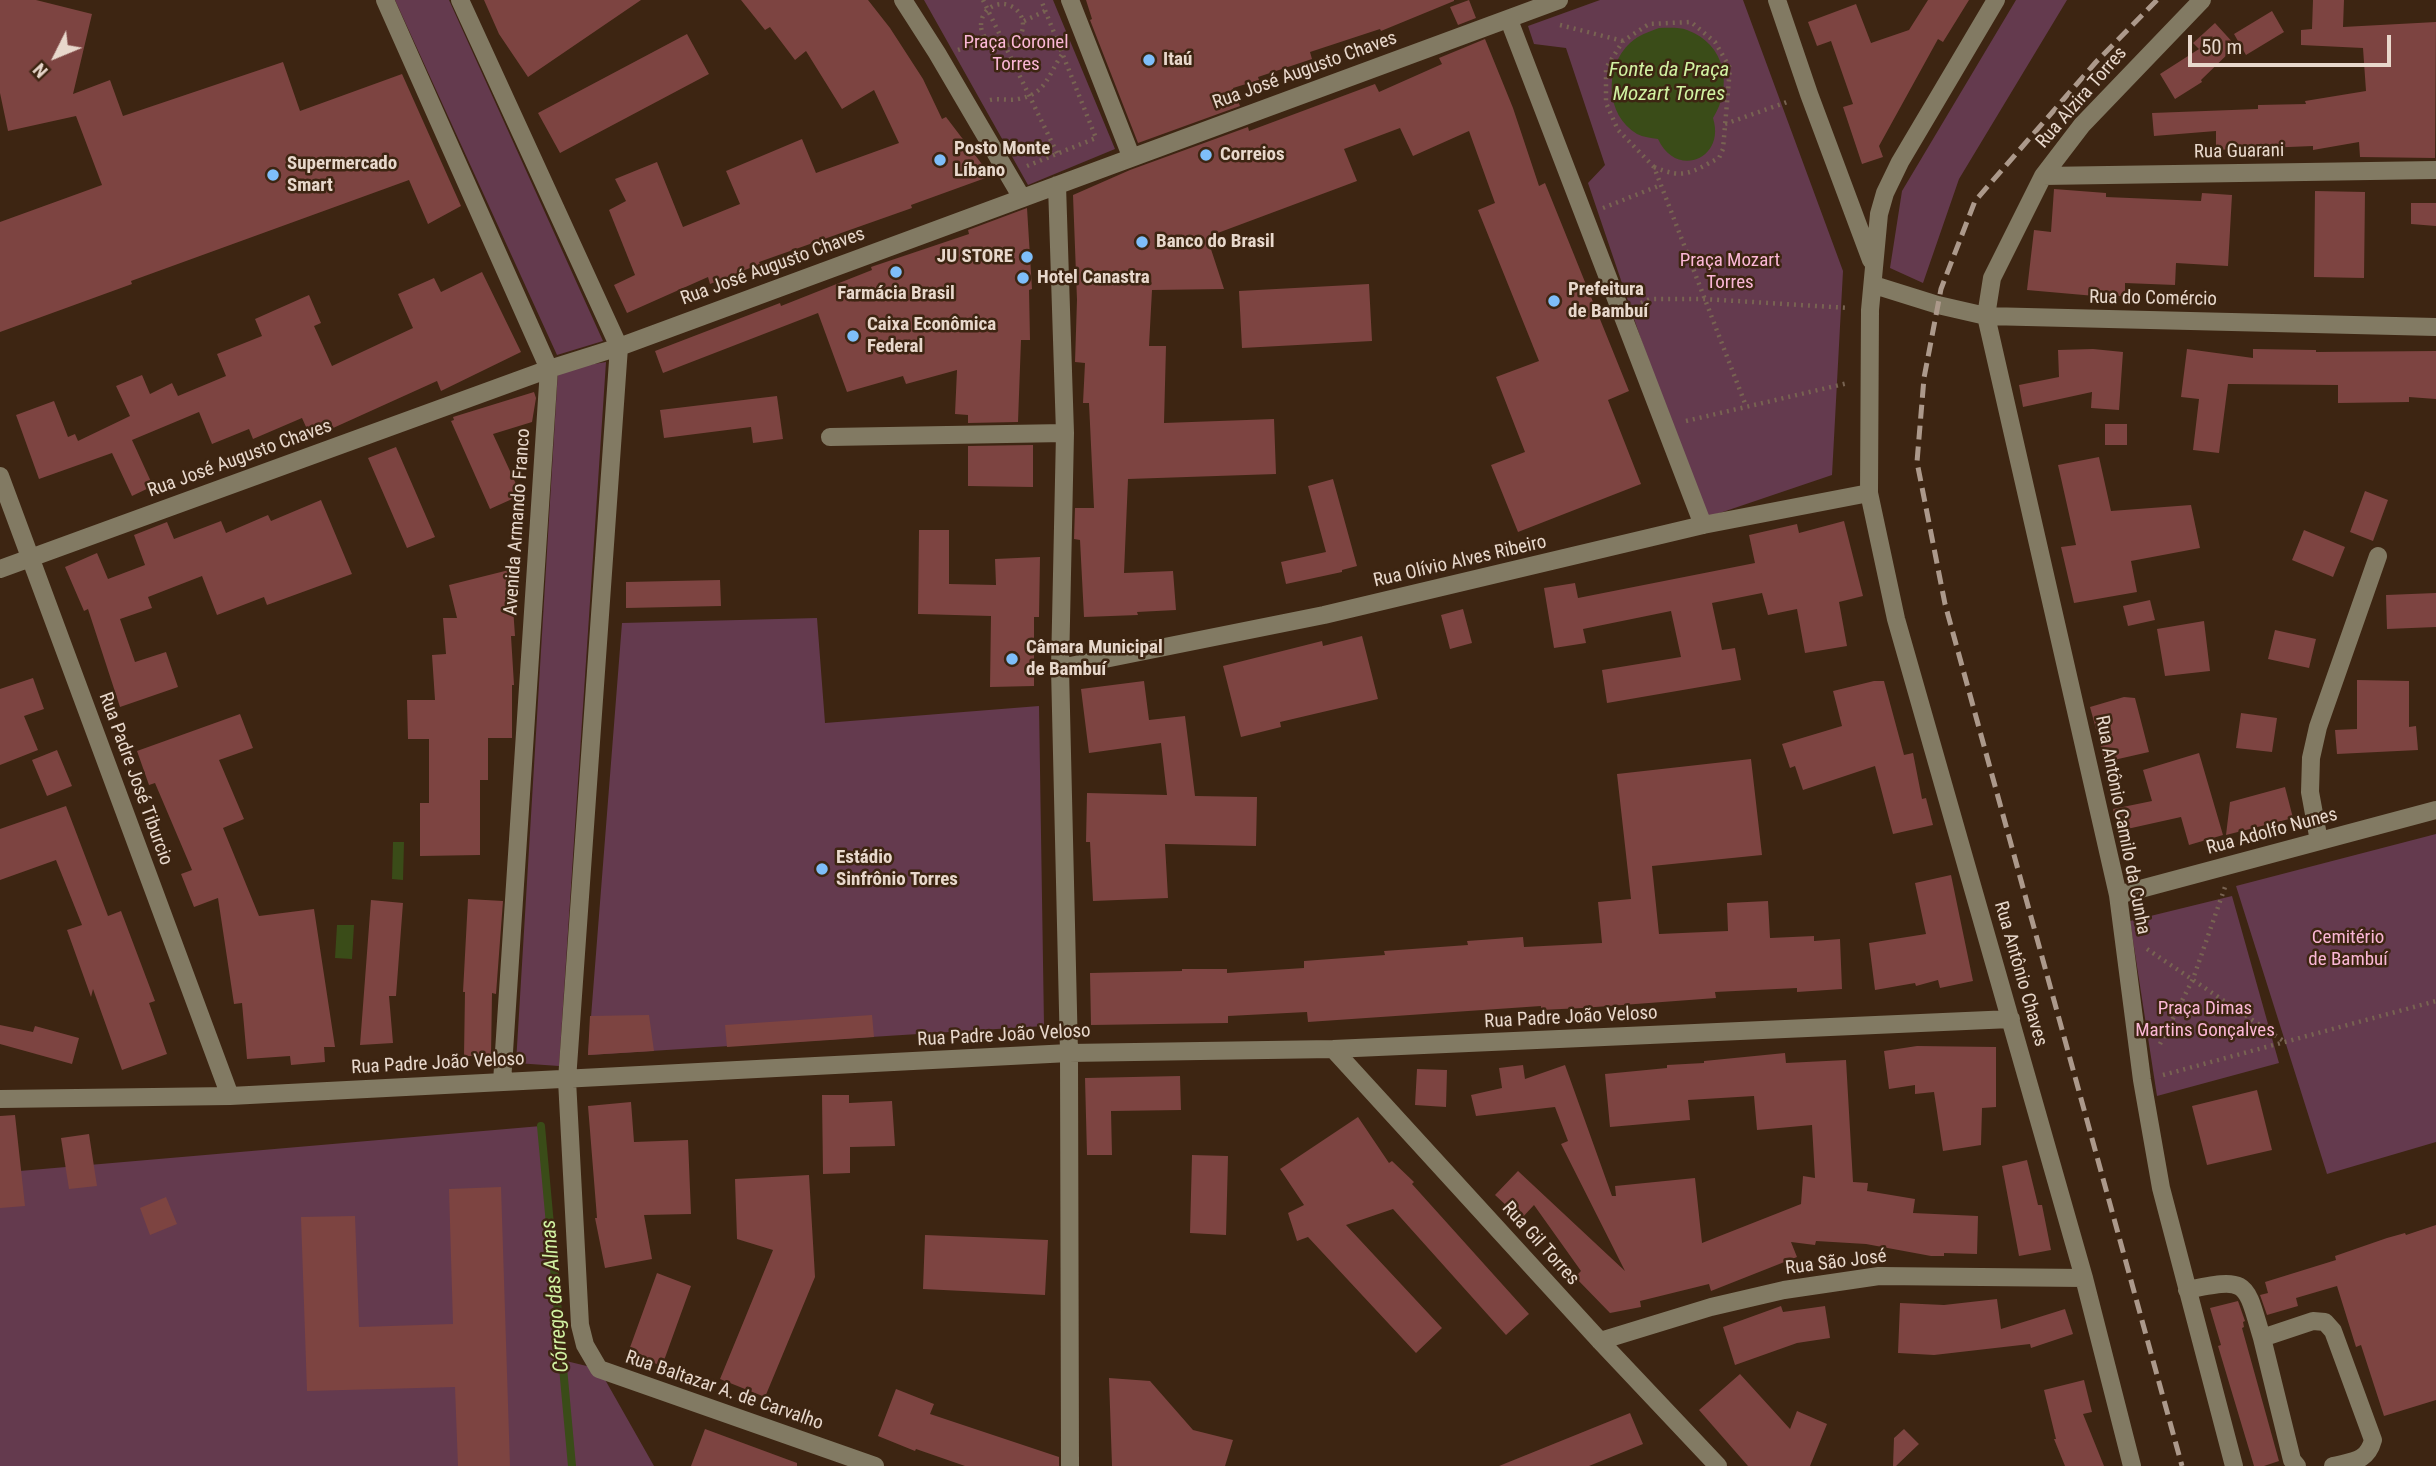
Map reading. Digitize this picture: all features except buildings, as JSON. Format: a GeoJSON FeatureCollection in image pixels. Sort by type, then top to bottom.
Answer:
{"type":"FeatureCollection","features":[{"type":"Feature","properties":{"kind":"street","name":"Avenida Armando Franco"},"geometry":{"type":"LineString","coordinates":[[384,0],[549,369],[502,1082]]}},
{"type":"Feature","properties":{"kind":"street"},"geometry":{"type":"LineString","coordinates":[[460,0],[619,347],[567,1080]]}},
{"type":"Feature","properties":{"kind":"street"},"geometry":{"type":"LineString","coordinates":[[903,0],[1021,198]]}},
{"type":"Feature","properties":{"kind":"street","name":"Rua José Augusto Chaves"},"geometry":{"type":"LineString","coordinates":[[0,569],[549,369],[619,347],[1559,0]]}},
{"type":"Feature","properties":{"kind":"street"},"geometry":{"type":"LineString","coordinates":[[1777,0],[1809,94],[1874,265]]}},
{"type":"Feature","properties":{"kind":"street"},"geometry":{"type":"LineString","coordinates":[[1869,493],[1870,310],[1879,214],[1885,193],[1900,162],[1996,0]]}},
{"type":"Feature","properties":{"kind":"street","name":"Rua Alzira Torres"},"geometry":{"type":"LineString","coordinates":[[1986,316],[1992,278],[2043,176],[2082,125],[2202,0]]}},
{"type":"Feature","properties":{"kind":"street"},"geometry":{"type":"LineString","coordinates":[[1070,1],[1131,156]]}},
{"type":"Feature","properties":{"kind":"street"},"geometry":{"type":"LineString","coordinates":[[1515,18],[1584,216],[1703,525]]}},
{"type":"Feature","properties":{"kind":"street","name":"Rua Guarani"},"geometry":{"type":"LineString","coordinates":[[2043,176],[2436,170]]}},
{"type":"Feature","properties":{"kind":"street"},"geometry":{"type":"LineString","coordinates":[[1065,182],[1065,433],[1060,668],[1069,1053],[1070,1466]]}},
{"type":"Feature","properties":{"kind":"street","name":"Rua do Comércio"},"geometry":{"type":"LineString","coordinates":[[1874,285],[1938,306],[1986,316],[2436,327]]}},
{"type":"Feature","properties":{"kind":"street","name":"Rua Antônio Camilo da Cunha"},"geometry":{"type":"LineString","coordinates":[[1986,316],[2119,895],[2142,1080],[2161,1188],[2234,1466]]}},
{"type":"Feature","properties":{"kind":"street"},"geometry":{"type":"LineString","coordinates":[[830,437],[1065,433]]}},
{"type":"Feature","properties":{"kind":"street","name":"Rua Padre José Tiburcio"},"geometry":{"type":"LineString","coordinates":[[0,476],[230,1096]]}},
{"type":"Feature","properties":{"kind":"street","name":"Rua Olívio Alves Ribeiro"},"geometry":{"type":"LineString","coordinates":[[1060,668],[1324,615],[1703,525],[1869,493]]}},
{"type":"Feature","properties":{"kind":"street","name":"Rua Antônio Chaves"},"geometry":{"type":"LineString","coordinates":[[1869,493],[1896,619],[2084,1278],[2132,1466]]}},
{"type":"Feature","properties":{"kind":"street"},"geometry":{"type":"LineString","coordinates":[[2319,841],[2310,792],[2311,758],[2318,727],[2378,556]]}},
{"type":"Feature","properties":{"kind":"street","name":"Rua Adolfo Nunes"},"geometry":{"type":"LineString","coordinates":[[2119,895],[2436,810]]}},
{"type":"Feature","properties":{"kind":"street","name":"Rua Padre João Veloso"},"geometry":{"type":"LineString","coordinates":[[0,1099],[230,1096],[1069,1053],[1333,1049],[2011,1019]]}},
{"type":"Feature","properties":{"kind":"street","name":"Rua Gil Torres"},"geometry":{"type":"LineString","coordinates":[[1333,1049],[1718,1466]]}},
{"type":"Feature","properties":{"kind":"street","name":"Rua Baltazar A. de Carvalho"},"geometry":{"type":"LineString","coordinates":[[567,1080],[580,1325],[584,1345],[599,1369],[875,1466]]}},
{"type":"Feature","properties":{"kind":"street","name":"Rua São José"},"geometry":{"type":"LineString","coordinates":[[1600,1341],[1711,1307],[1784,1290],[1879,1276],[2084,1278]]}},
{"type":"Feature","properties":{"kind":"street"},"geometry":{"type":"LineString","coordinates":[[2187,1290],[2231,1283],[2240,1286],[2249,1295],[2292,1460],[2297,1466]]}},
{"type":"Feature","properties":{"kind":"street"},"geometry":{"type":"LineString","coordinates":[[2262,1338],[2313,1321],[2325,1322],[2333,1331],[2372,1440],[2370,1451],[2361,1459],[2333,1466]]}},
{"type":"Feature","properties":{"kind":"path"},"geometry":{"type":"LineString","coordinates":[[983,0],[1058,154],[1065,182]]}},
{"type":"Feature","properties":{"kind":"path"},"geometry":{"type":"LineString","coordinates":[[1021,155],[1027,167],[1096,138],[1041,0]]}},
{"type":"Feature","properties":{"kind":"path"},"geometry":{"type":"LineString","coordinates":[[1024,21],[1070,1]]}},
{"type":"Feature","properties":{"kind":"path"},"geometry":{"type":"LineString","coordinates":[[998,4],[1009,5],[1018,11],[1024,21],[1023,32],[1017,42],[1006,47],[992,45],[983,35],[981,21],[988,9],[998,4]]}},
{"type":"Feature","properties":{"kind":"path"},"geometry":{"type":"LineString","coordinates":[[1515,18],[1623,41]]}},
{"type":"Feature","properties":{"kind":"path"},"geometry":{"type":"LineString","coordinates":[[1654,167],[1674,175],[1692,171],[1719,158],[1723,149],[1730,68],[1715,42],[1691,22],[1649,24],[1623,41],[1606,68],[1606,103],[1618,130],[1654,167],[1745,406]]}},
{"type":"Feature","properties":{"kind":"path"},"geometry":{"type":"LineString","coordinates":[[957,40],[969,59]]}},
{"type":"Feature","properties":{"kind":"path"},"geometry":{"type":"LineString","coordinates":[[970,110],[993,99],[1014,100],[1030,96],[1044,86],[1062,54],[1086,41]]}},
{"type":"Feature","properties":{"kind":"path"},"geometry":{"type":"LineString","coordinates":[[987,89],[999,110]]}},
{"type":"Feature","properties":{"kind":"path"},"geometry":{"type":"LineString","coordinates":[[1725,124],[1809,94]]}},
{"type":"Feature","properties":{"kind":"path"},"geometry":{"type":"LineString","coordinates":[[1584,216],[1661,185]]}},
{"type":"Feature","properties":{"kind":"path"},"geometry":{"type":"LineString","coordinates":[[1620,310],[1650,299],[1704,299],[1870,310]]}},
{"type":"Feature","properties":{"kind":"path"},"geometry":{"type":"LineString","coordinates":[[1664,426],[1869,378]]}},
{"type":"Feature","properties":{"kind":"path"},"geometry":{"type":"LineString","coordinates":[[2159,1046],[2193,979],[2233,863]]}},
{"type":"Feature","properties":{"kind":"path"},"geometry":{"type":"LineString","coordinates":[[2123,934],[2286,1043]]}},
{"type":"Feature","properties":{"kind":"path"},"geometry":{"type":"LineString","coordinates":[[2142,1080],[2436,1001]]}},
{"type":"Feature","properties":{"kind":"green space"},"geometry":{"type":"Polygon","coordinates":[[[395,0],[449,0],[603,341],[557,355],[395,0]]]}},
{"type":"Feature","properties":{"kind":"green space","name":"Praça Coronel Torres"},"geometry":{"type":"Polygon","coordinates":[[[924,0],[1053,0],[1115,149],[1028,185],[924,0]]]}},
{"type":"Feature","properties":{"kind":"green space","name":"Praça Mozart Torres"},"geometry":{"type":"Polygon","coordinates":[[[1600,0],[1743,0],[1843,271],[1832,475],[1702,519],[1588,183],[1605,165],[1566,48],[1534,44],[1528,26],[1600,0]]]}},
{"type":"Feature","properties":{"kind":"green space"},"geometry":{"type":"Polygon","coordinates":[[[2016,0],[2067,0],[1959,179],[1923,283],[1890,268],[1902,191],[2016,0]]]}},
{"type":"Feature","properties":{"kind":"green space"},"geometry":{"type":"Polygon","coordinates":[[[606,362],[559,1066],[516,1063],[558,370],[606,362]]]}},
{"type":"Feature","properties":{"kind":"green space","name":"Estádio Sinfrônio Torres"},"geometry":{"type":"Polygon","coordinates":[[[817,618],[825,723],[1039,706],[1044,1026],[588,1055],[622,623],[817,618]]]}},
{"type":"Feature","properties":{"kind":"green space","name":"Cemitério de Bambuí"},"geometry":{"type":"Polygon","coordinates":[[[2436,834],[2436,1142],[2327,1174],[2236,886],[2436,834]]]}},
{"type":"Feature","properties":{"kind":"green space","name":"Praça Dimas Martins Gonçalves"},"geometry":{"type":"Polygon","coordinates":[[[2232,896],[2279,1063],[2157,1096],[2130,921],[2232,896]]]}},
{"type":"Feature","properties":{"kind":"green space"},"geometry":{"type":"Polygon","coordinates":[[[541,1126],[562,1360],[599,1369],[654,1466],[0,1466],[0,1184],[8,1172],[541,1126]]]}},
{"type":"Feature","properties":{"kind":"water","name":"Fonte da Praça Mozart Torres"},"geometry":{"type":"Polygon","coordinates":[[[1659,28],[1684,29],[1700,37],[1718,56],[1722,68],[1723,93],[1713,118],[1715,132],[1712,144],[1706,153],[1697,159],[1687,161],[1676,158],[1666,151],[1658,139],[1637,134],[1626,126],[1614,103],[1612,77],[1622,53],[1637,38],[1659,28]]]}},
{"type":"Feature","properties":{"kind":"water"},"geometry":{"type":"Polygon","coordinates":[[[393,842],[404,842],[403,880],[392,879],[393,842]]]}},
{"type":"Feature","properties":{"kind":"water"},"geometry":{"type":"Polygon","coordinates":[[[337,925],[354,925],[352,959],[335,958],[337,925]]]}},
{"type":"Feature","properties":{"kind":"waterway","name":"Córrego das Almas"},"geometry":{"type":"LineString","coordinates":[[541,1126],[572,1466]]}},
{"type":"Feature","properties":{"kind":"railway"},"geometry":{"type":"LineString","coordinates":[[2157,0],[2096,62],[1975,201],[1941,289],[1924,378],[1917,462],[1945,604],[2182,1466]]}},
{"type":"Feature","properties":{"kind":"place","name":"Itaú"},"geometry":{"type":"Point","coordinates":[1149,60]}},
{"type":"Feature","properties":{"kind":"place","name":"Correios"},"geometry":{"type":"Point","coordinates":[1206,155]}},
{"type":"Feature","properties":{"kind":"place","name":"Posto Monte Líbano"},"geometry":{"type":"Point","coordinates":[940,160]}},
{"type":"Feature","properties":{"kind":"place","name":"Supermercado Smart"},"geometry":{"type":"Point","coordinates":[273,175]}},
{"type":"Feature","properties":{"kind":"place","name":"Banco do Brasil"},"geometry":{"type":"Point","coordinates":[1142,242]}},
{"type":"Feature","properties":{"kind":"place","name":"JU STORE"},"geometry":{"type":"Point","coordinates":[1027,257]}},
{"type":"Feature","properties":{"kind":"place","name":"Farmácia Brasil"},"geometry":{"type":"Point","coordinates":[896,272]}},
{"type":"Feature","properties":{"kind":"place","name":"Hotel Canastra"},"geometry":{"type":"Point","coordinates":[1023,278]}},
{"type":"Feature","properties":{"kind":"place","name":"Prefeitura de Bambuí"},"geometry":{"type":"Point","coordinates":[1554,301]}},
{"type":"Feature","properties":{"kind":"place","name":"Caixa Econômica Federal"},"geometry":{"type":"Point","coordinates":[853,336]}},
{"type":"Feature","properties":{"kind":"place","name":"Câmara Municipal de Bambuí"},"geometry":{"type":"Point","coordinates":[1012,659]}},
{"type":"Feature","properties":{"kind":"place","name":"Estádio Sinfrônio Torres"},"geometry":{"type":"Point","coordinates":[822,869]}}]}
